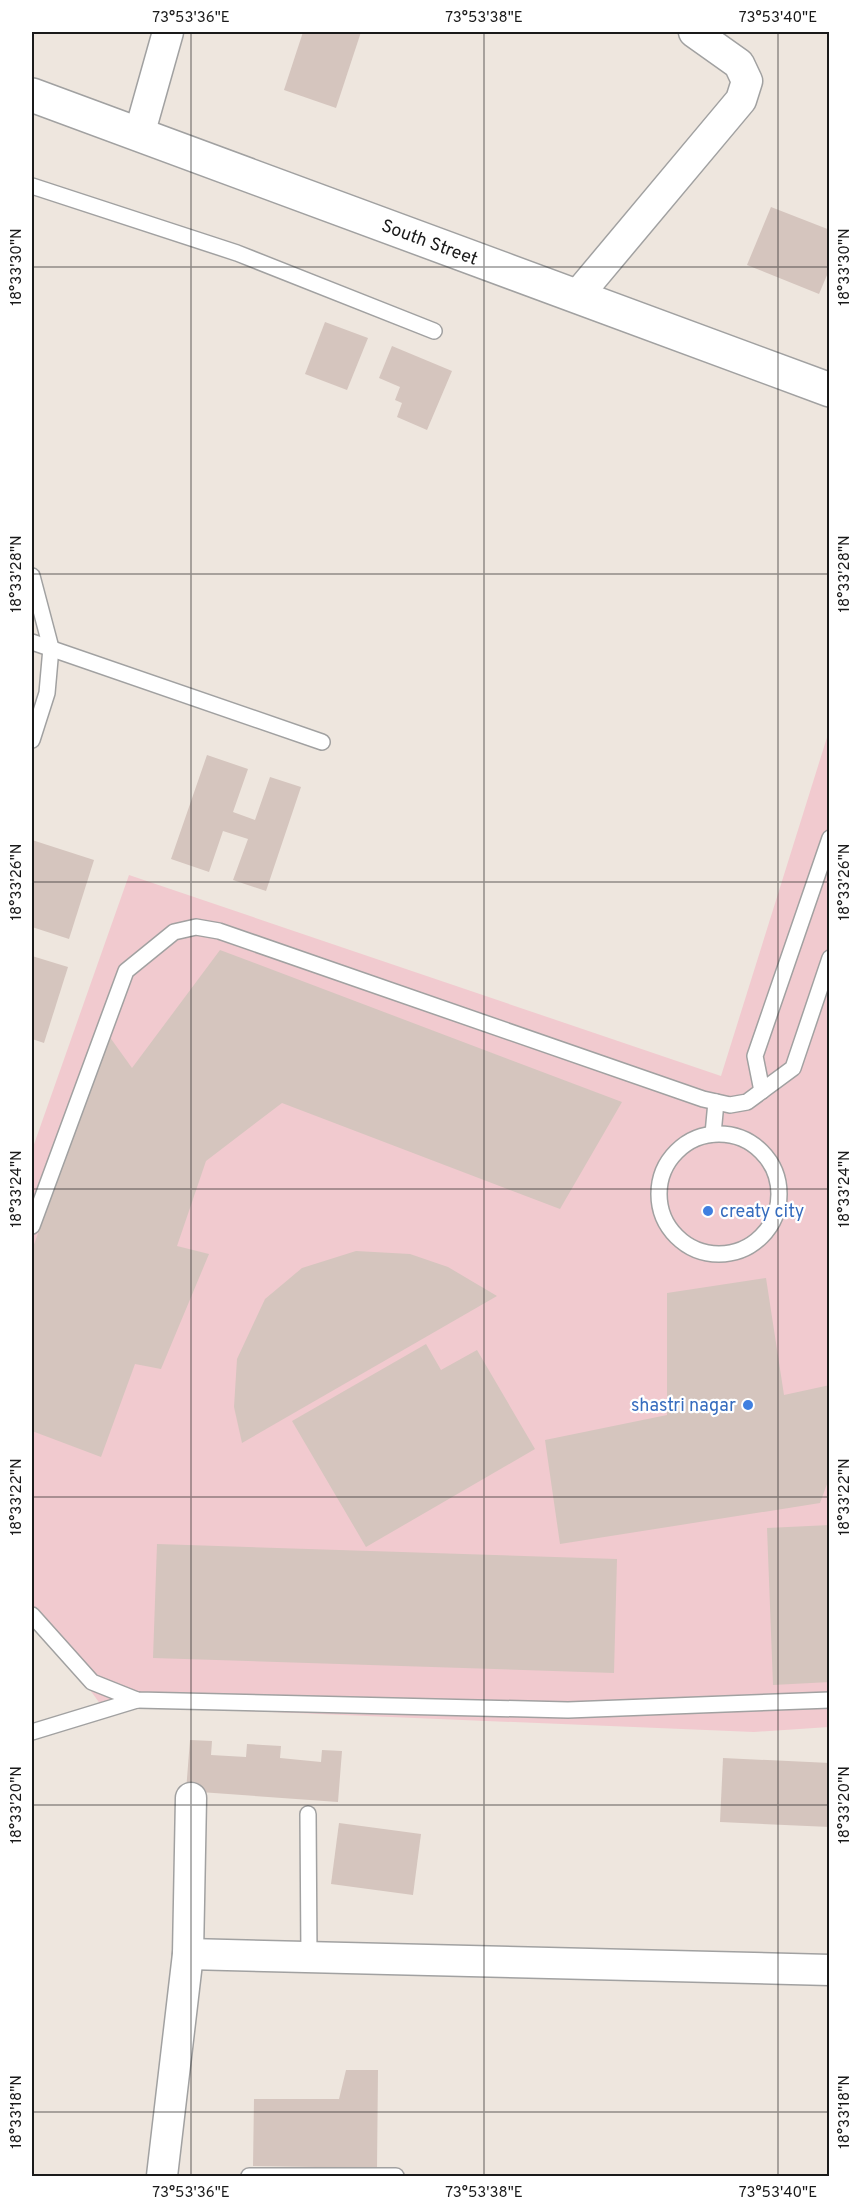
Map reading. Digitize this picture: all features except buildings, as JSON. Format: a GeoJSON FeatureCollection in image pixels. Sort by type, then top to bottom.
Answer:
{"type":"FeatureCollection","features":[{"type":"Feature","properties":{"kind":"street"},"geometry":{"type":"LineString","coordinates":[[140,135],[168,32]]}},
{"type":"Feature","properties":{"kind":"street"},"geometry":{"type":"LineString","coordinates":[[577,296],[741,100],[747,81],[739,64],[694,32]]}},
{"type":"Feature","properties":{"kind":"street","name":"South Street"},"geometry":{"type":"LineString","coordinates":[[32,95],[830,390]]}},
{"type":"Feature","properties":{"kind":"street"},"geometry":{"type":"LineString","coordinates":[[162,2176],[188,1954],[191,1798]]}},
{"type":"Feature","properties":{"kind":"street"},"geometry":{"type":"LineString","coordinates":[[188,1954],[830,1970]]}},
{"type":"Feature","properties":{"kind":"lane"},"geometry":{"type":"LineString","coordinates":[[32,186],[237,253],[434,331]]}},
{"type":"Feature","properties":{"kind":"lane"},"geometry":{"type":"LineString","coordinates":[[32,576],[51,648],[47,693],[32,740]]}},
{"type":"Feature","properties":{"kind":"lane"},"geometry":{"type":"LineString","coordinates":[[32,642],[322,742]]}},
{"type":"Feature","properties":{"kind":"lane"},"geometry":{"type":"LineString","coordinates":[[762,1091],[755,1056],[830,838]]}},
{"type":"Feature","properties":{"kind":"lane"},"geometry":{"type":"LineString","coordinates":[[32,1226],[126,971],[174,932],[196,927],[219,931],[730,1105],[747,1102],[793,1068],[830,958]]}},
{"type":"Feature","properties":{"kind":"lane"},"geometry":{"type":"LineString","coordinates":[[713,1134],[716,1102]]}},
{"type":"Feature","properties":{"kind":"lane"},"geometry":{"type":"LineString","coordinates":[[713,1134],[732,1135],[750,1143],[765,1155],[775,1172],[779,1191],[777,1210],[768,1228],[754,1242],[736,1251],[717,1254],[696,1250],[680,1239],[666,1224],[660,1205],[659,1185],[665,1166],[671,1158],[694,1139],[713,1134]]}},
{"type":"Feature","properties":{"kind":"lane"},"geometry":{"type":"LineString","coordinates":[[32,1615],[92,1682],[137,1700]]}},
{"type":"Feature","properties":{"kind":"lane"},"geometry":{"type":"LineString","coordinates":[[32,1732],[137,1700],[568,1710],[830,1700]]}},
{"type":"Feature","properties":{"kind":"lane"},"geometry":{"type":"LineString","coordinates":[[308,1814],[309,1957]]}},
{"type":"Feature","properties":{"kind":"lane"},"geometry":{"type":"LineString","coordinates":[[249,2176],[396,2176]]}},
{"type":"Feature","properties":{"kind":"shaded area"},"geometry":{"type":"Polygon","coordinates":[[[829,731],[829,1727],[754,1732],[101,1705],[32,1611],[32,1150],[129,875],[721,1076],[829,731]]]}},
{"type":"Feature","properties":{"kind":"place","name":"creaty city"},"geometry":{"type":"Point","coordinates":[708,1211]}},
{"type":"Feature","properties":{"kind":"place","name":"shastri nagar"},"geometry":{"type":"Point","coordinates":[748,1405]}}]}
